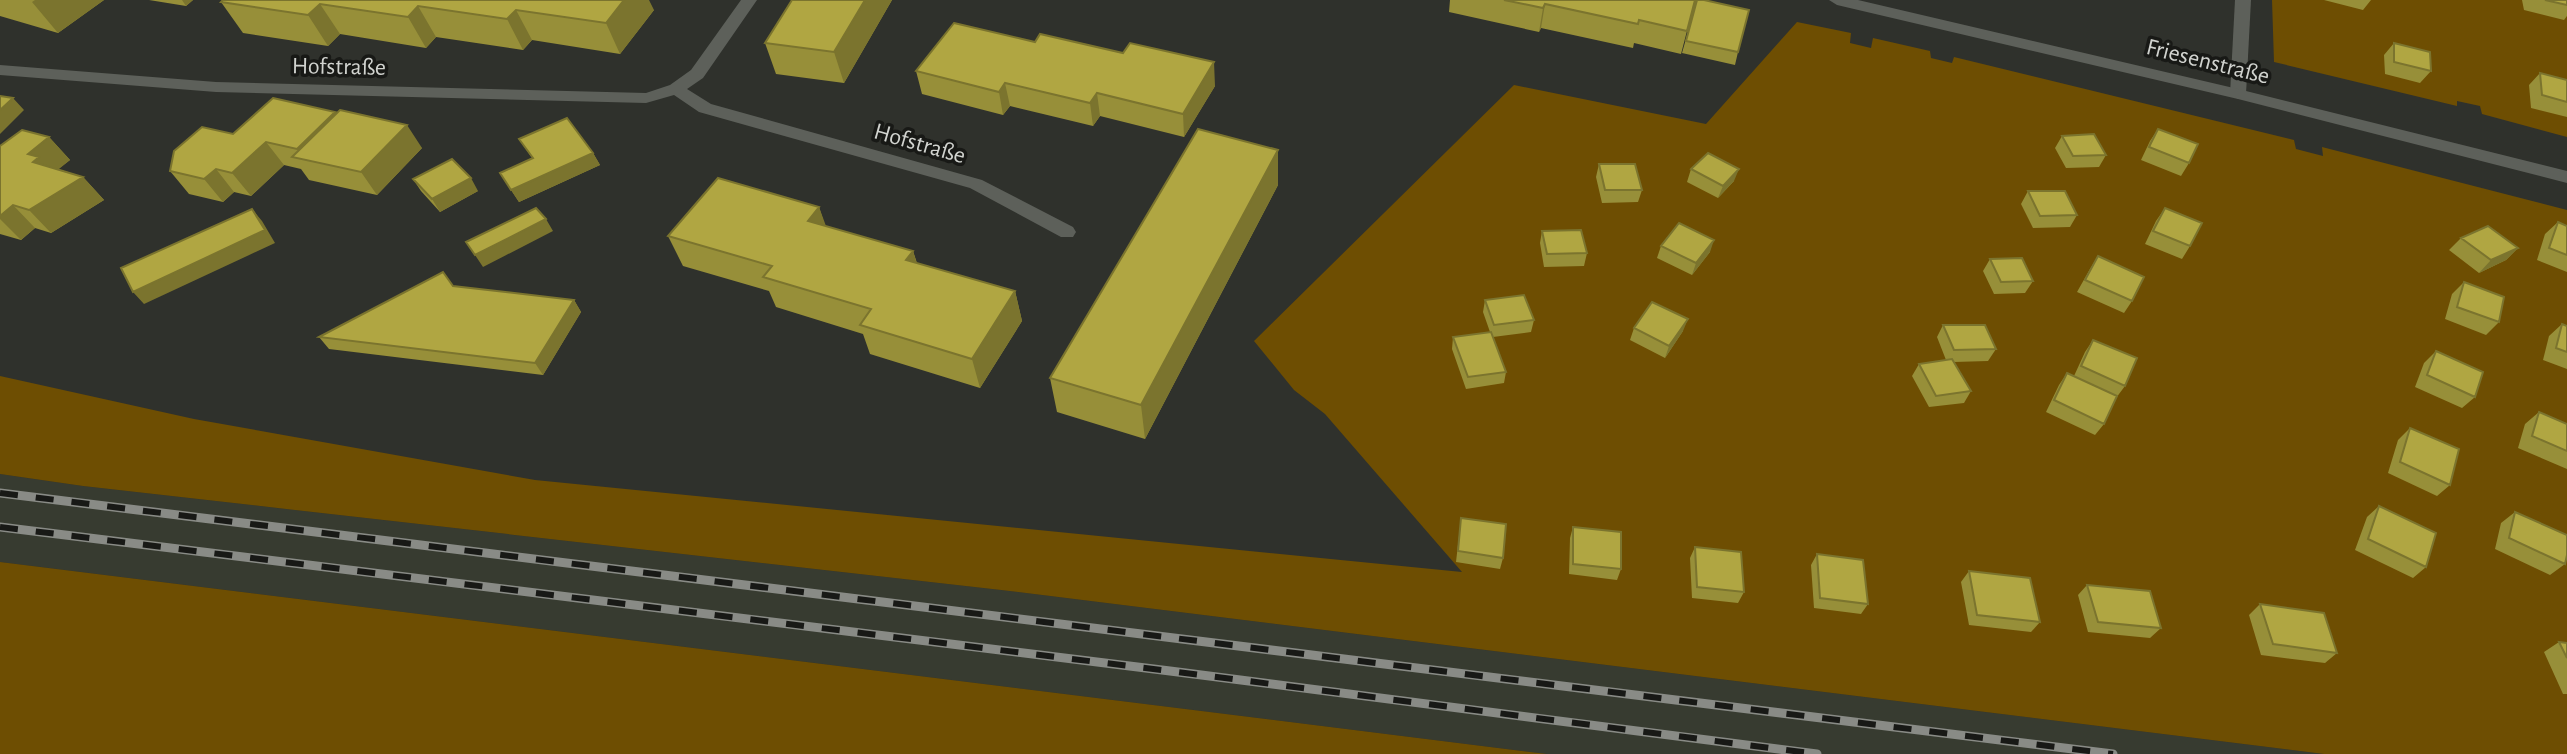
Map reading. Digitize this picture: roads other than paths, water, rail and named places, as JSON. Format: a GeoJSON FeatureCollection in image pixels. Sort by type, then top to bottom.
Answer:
{"type":"FeatureCollection","features":[{"type":"Feature","properties":{"kind":"street","name":"Hofstraße"},"geometry":{"type":"LineString","coordinates":[[0,70],[216,87],[646,98],[676,89],[697,74],[749,0]]}},
{"type":"Feature","properties":{"kind":"street","name":"Friesenstraße"},"geometry":{"type":"LineString","coordinates":[[1837,0],[2238,94],[2567,177]]}},
{"type":"Feature","properties":{"kind":"street"},"geometry":{"type":"LineString","coordinates":[[2238,94],[2243,0]]}},
{"type":"Feature","properties":{"kind":"street","name":"Hofstraße"},"geometry":{"type":"LineString","coordinates":[[676,89],[705,108],[976,184],[1067,232]]}},
{"type":"Feature","properties":{"kind":"railway"},"geometry":{"type":"LineString","coordinates":[[0,493],[2113,754]]}},
{"type":"Feature","properties":{"kind":"railway"},"geometry":{"type":"LineString","coordinates":[[0,527],[1170,671],[1817,754]]}}]}
